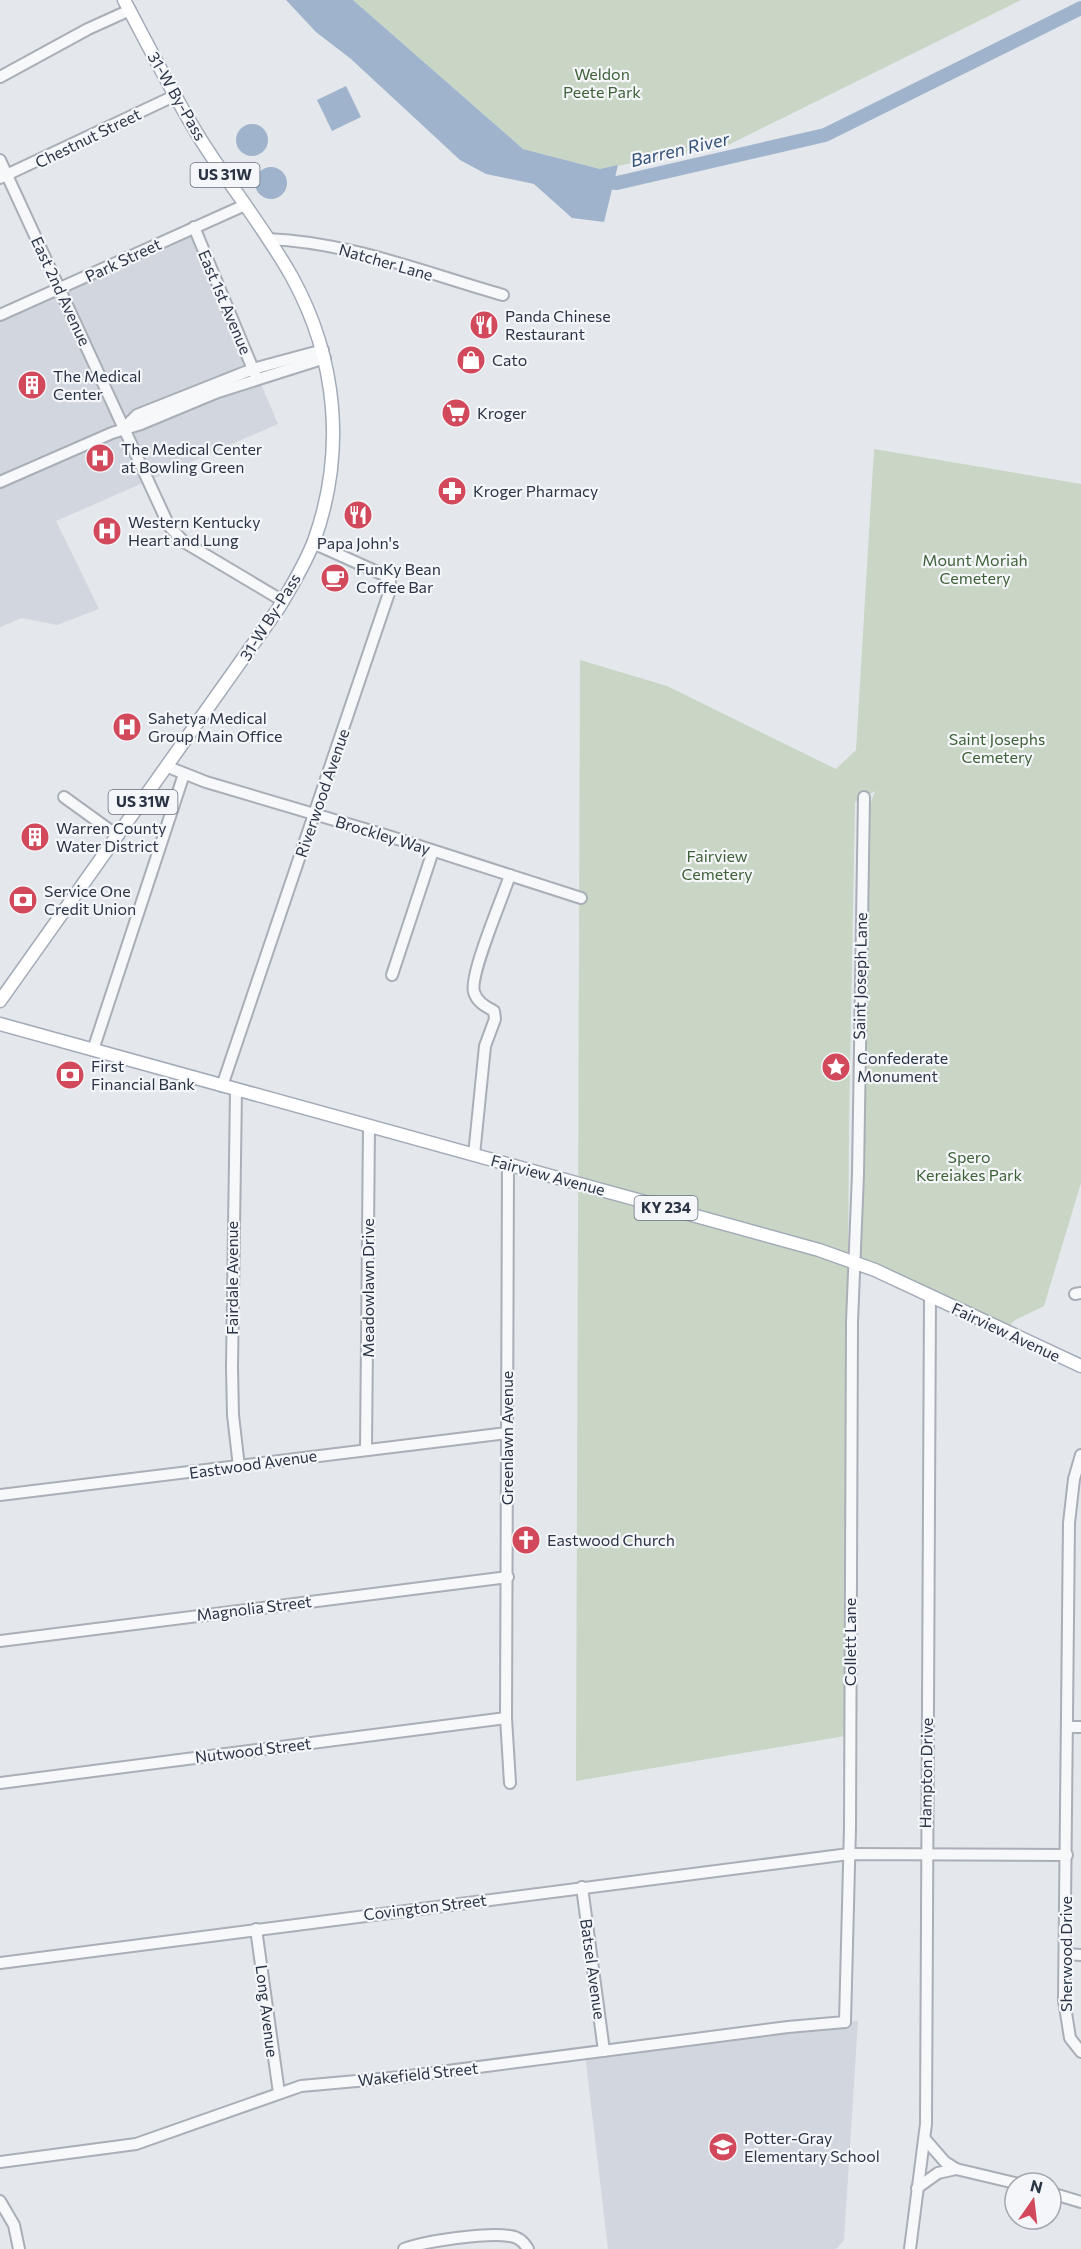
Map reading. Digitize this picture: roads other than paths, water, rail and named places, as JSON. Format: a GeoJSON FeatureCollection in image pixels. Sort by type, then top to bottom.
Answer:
{"type":"FeatureCollection","features":[{"type":"Feature","properties":{"kind":"main road","name":"31-W By-Pass"},"geometry":{"type":"LineString","coordinates":[[0,1001],[168,767],[283,601],[313,543],[325,506],[333,454],[333,407],[324,354],[304,300],[268,239],[174,96],[127,5]]}},
{"type":"Feature","properties":{"kind":"main road","name":"Fairview Avenue"},"geometry":{"type":"LineString","coordinates":[[0,1024],[819,1250],[854,1262],[1081,1366]]}},
{"type":"Feature","properties":{"kind":"street"},"geometry":{"type":"LineString","coordinates":[[0,77],[127,5]]}},
{"type":"Feature","properties":{"kind":"street","name":"Chestnut Street"},"geometry":{"type":"LineString","coordinates":[[4,177],[174,96]]}},
{"type":"Feature","properties":{"kind":"street","name":"East 2nd Avenue"},"geometry":{"type":"LineString","coordinates":[[0,160],[4,177],[60,289],[169,526],[178,537],[283,601]]}},
{"type":"Feature","properties":{"kind":"street","name":"Park Street"},"geometry":{"type":"LineString","coordinates":[[0,315],[245,205]]}},
{"type":"Feature","properties":{"kind":"street","name":"East 1st Avenue"},"geometry":{"type":"LineString","coordinates":[[194,227],[255,373]]}},
{"type":"Feature","properties":{"kind":"street","name":"Natcher Lane"},"geometry":{"type":"LineString","coordinates":[[268,239],[298,240],[347,249],[503,295]]}},
{"type":"Feature","properties":{"kind":"street"},"geometry":{"type":"LineString","coordinates":[[0,482],[124,429],[137,415],[255,373],[324,354]]}},
{"type":"Feature","properties":{"kind":"street","name":"Riverwood Avenue"},"geometry":{"type":"LineString","coordinates":[[222,1086],[388,599],[390,584],[382,573],[313,543]]}},
{"type":"Feature","properties":{"kind":"street","name":"Brockley Way"},"geometry":{"type":"LineString","coordinates":[[168,767],[184,774],[581,898]]}},
{"type":"Feature","properties":{"kind":"street"},"geometry":{"type":"LineString","coordinates":[[93,1050],[184,774]]}},
{"type":"Feature","properties":{"kind":"street"},"geometry":{"type":"LineString","coordinates":[[64,797],[118,836]]}},
{"type":"Feature","properties":{"kind":"street","name":"Saint Joseph Lane"},"geometry":{"type":"LineString","coordinates":[[854,1262],[857,1216],[864,797]]}},
{"type":"Feature","properties":{"kind":"street"},"geometry":{"type":"LineString","coordinates":[[392,975],[433,851]]}},
{"type":"Feature","properties":{"kind":"street"},"geometry":{"type":"LineString","coordinates":[[474,1155],[484,1046],[495,1018],[494,1011],[479,1002],[473,990],[476,966],[510,875]]}},
{"type":"Feature","properties":{"kind":"street","name":"Fairdale Avenue"},"geometry":{"type":"LineString","coordinates":[[236,1090],[232,1367],[239,1467]]}},
{"type":"Feature","properties":{"kind":"street","name":"Meadowlawn Drive"},"geometry":{"type":"LineString","coordinates":[[366,1449],[369,1126]]}},
{"type":"Feature","properties":{"kind":"street","name":"Greenlawn Avenue"},"geometry":{"type":"LineString","coordinates":[[508,1164],[506,1718],[510,1784]]}},
{"type":"Feature","properties":{"kind":"street","name":"Collett Lane"},"geometry":{"type":"LineString","coordinates":[[845,2022],[849,1854],[854,1262]]}},
{"type":"Feature","properties":{"kind":"street","name":"Hampton Drive"},"geometry":{"type":"LineString","coordinates":[[910,2249],[925,2139],[930,1296]]}},
{"type":"Feature","properties":{"kind":"street","name":"Eastwood Avenue"},"geometry":{"type":"LineString","coordinates":[[0,1495],[507,1433]]}},
{"type":"Feature","properties":{"kind":"street","name":"Sherwood Drive"},"geometry":{"type":"LineString","coordinates":[[1081,1455],[1072,1492],[1068,1546],[1065,2011],[1070,2038],[1081,2052]]}},
{"type":"Feature","properties":{"kind":"street","name":"Sherwood Drive"},"geometry":{"type":"LineString","coordinates":[[1072,1492],[1081,1478]]}},
{"type":"Feature","properties":{"kind":"street"},"geometry":{"type":"LineString","coordinates":[[1068,1546],[1081,1546]]}},
{"type":"Feature","properties":{"kind":"street","name":"Magnolia Street"},"geometry":{"type":"LineString","coordinates":[[0,1641],[508,1577]]}},
{"type":"Feature","properties":{"kind":"street","name":"Nutwood Street"},"geometry":{"type":"LineString","coordinates":[[0,1783],[506,1718]]}},
{"type":"Feature","properties":{"kind":"street"},"geometry":{"type":"LineString","coordinates":[[1067,1727],[1081,1727]]}},
{"type":"Feature","properties":{"kind":"street","name":"Covington Street"},"geometry":{"type":"LineString","coordinates":[[0,1963],[849,1854],[1067,1855]]}},
{"type":"Feature","properties":{"kind":"street","name":"Batsel Avenue"},"geometry":{"type":"LineString","coordinates":[[582,1887],[604,2051]]}},
{"type":"Feature","properties":{"kind":"street","name":"Long Avenue"},"geometry":{"type":"LineString","coordinates":[[256,1929],[279,2093]]}},
{"type":"Feature","properties":{"kind":"street"},"geometry":{"type":"LineString","coordinates":[[1066,1954],[1081,1955]]}},
{"type":"Feature","properties":{"kind":"street","name":"Wakefield Street"},"geometry":{"type":"LineString","coordinates":[[0,2162],[136,2144],[279,2093],[328,2082],[401,2077],[845,2022]]}},
{"type":"Feature","properties":{"kind":"street"},"geometry":{"type":"LineString","coordinates":[[925,2139],[945,2162],[956,2169],[1003,2180]]}},
{"type":"Feature","properties":{"kind":"street"},"geometry":{"type":"LineString","coordinates":[[917,2188],[938,2173],[956,2169]]}},
{"type":"Feature","properties":{"kind":"street"},"geometry":{"type":"LineString","coordinates":[[1063,2197],[1081,2202]]}},
{"type":"Feature","properties":{"kind":"street"},"geometry":{"type":"LineString","coordinates":[[0,2201],[14,2225],[21,2246]]}},
{"type":"Feature","properties":{"kind":"street"},"geometry":{"type":"LineString","coordinates":[[404,2249],[432,2242],[502,2235],[518,2238],[528,2249]]}},
{"type":"Feature","properties":{"kind":"water"},"geometry":{"type":"Polygon","coordinates":[[[286,0],[353,0],[523,149],[600,169],[618,165],[604,222],[572,218],[534,184],[486,174],[460,160],[351,59],[316,32],[286,0]]]}},
{"type":"Feature","properties":{"kind":"water"},"geometry":{"type":"Polygon","coordinates":[[[346,86],[361,117],[332,131],[317,100],[346,86]]]}},
{"type":"Feature","properties":{"kind":"water"},"geometry":{"type":"Polygon","coordinates":[[[252,124],[263,129],[268,140],[263,151],[252,156],[241,151],[236,140],[241,129],[252,124]]]}},
{"type":"Feature","properties":{"kind":"water"},"geometry":{"type":"Polygon","coordinates":[[[271,167],[282,172],[287,183],[282,194],[271,199],[260,194],[255,183],[260,172],[271,167]]]}},
{"type":"Feature","properties":{"kind":"waterway","name":"Barren River"},"geometry":{"type":"LineString","coordinates":[[596,181],[617,183],[825,135],[1081,8]]}},
{"type":"Feature","properties":{"kind":"place","name":"Panda Chinese Restaurant"},"geometry":{"type":"Point","coordinates":[484,325]}},
{"type":"Feature","properties":{"kind":"place","name":"Cato"},"geometry":{"type":"Point","coordinates":[471,360]}},
{"type":"Feature","properties":{"kind":"place","name":"The Medical Center"},"geometry":{"type":"Point","coordinates":[32,385]}},
{"type":"Feature","properties":{"kind":"place","name":"Kroger"},"geometry":{"type":"Point","coordinates":[456,413]}},
{"type":"Feature","properties":{"kind":"place","name":"The Medical Center at Bowling Green"},"geometry":{"type":"Point","coordinates":[100,458]}},
{"type":"Feature","properties":{"kind":"place","name":"Kroger Pharmacy"},"geometry":{"type":"Point","coordinates":[452,491]}},
{"type":"Feature","properties":{"kind":"place","name":"Papa John's"},"geometry":{"type":"Point","coordinates":[358,515]}},
{"type":"Feature","properties":{"kind":"place","name":"Western Kentucky Heart and Lung"},"geometry":{"type":"Point","coordinates":[107,531]}},
{"type":"Feature","properties":{"kind":"place","name":"FunKy Bean Coffee Bar"},"geometry":{"type":"Point","coordinates":[335,578]}},
{"type":"Feature","properties":{"kind":"place","name":"Sahetya Medical Group Main Office"},"geometry":{"type":"Point","coordinates":[127,727]}},
{"type":"Feature","properties":{"kind":"place","name":"Warren County Water District"},"geometry":{"type":"Point","coordinates":[35,837]}},
{"type":"Feature","properties":{"kind":"place","name":"Service One Credit Union"},"geometry":{"type":"Point","coordinates":[23,900]}},
{"type":"Feature","properties":{"kind":"place","name":"Confederate Monument"},"geometry":{"type":"Point","coordinates":[836,1067]}},
{"type":"Feature","properties":{"kind":"place","name":"First Financial Bank"},"geometry":{"type":"Point","coordinates":[70,1075]}},
{"type":"Feature","properties":{"kind":"place","name":"Eastwood Church"},"geometry":{"type":"Point","coordinates":[526,1540]}},
{"type":"Feature","properties":{"kind":"place","name":"Potter-Gray Elementary School"},"geometry":{"type":"Point","coordinates":[723,2147]}},
{"type":"Feature","properties":{"kind":"park label","name":"Weldon Peete Park"},"geometry":{"type":"Point","coordinates":[602,83]}},
{"type":"Feature","properties":{"kind":"park label","name":"Mount Moriah Cemetery"},"geometry":{"type":"Point","coordinates":[975,569]}},
{"type":"Feature","properties":{"kind":"park label","name":"Saint Josephs Cemetery"},"geometry":{"type":"Point","coordinates":[997,748]}},
{"type":"Feature","properties":{"kind":"park label","name":"Fairview Cemetery"},"geometry":{"type":"Point","coordinates":[717,865]}},
{"type":"Feature","properties":{"kind":"park label","name":"Spero Kereiakes Park"},"geometry":{"type":"Point","coordinates":[969,1166]}}]}
